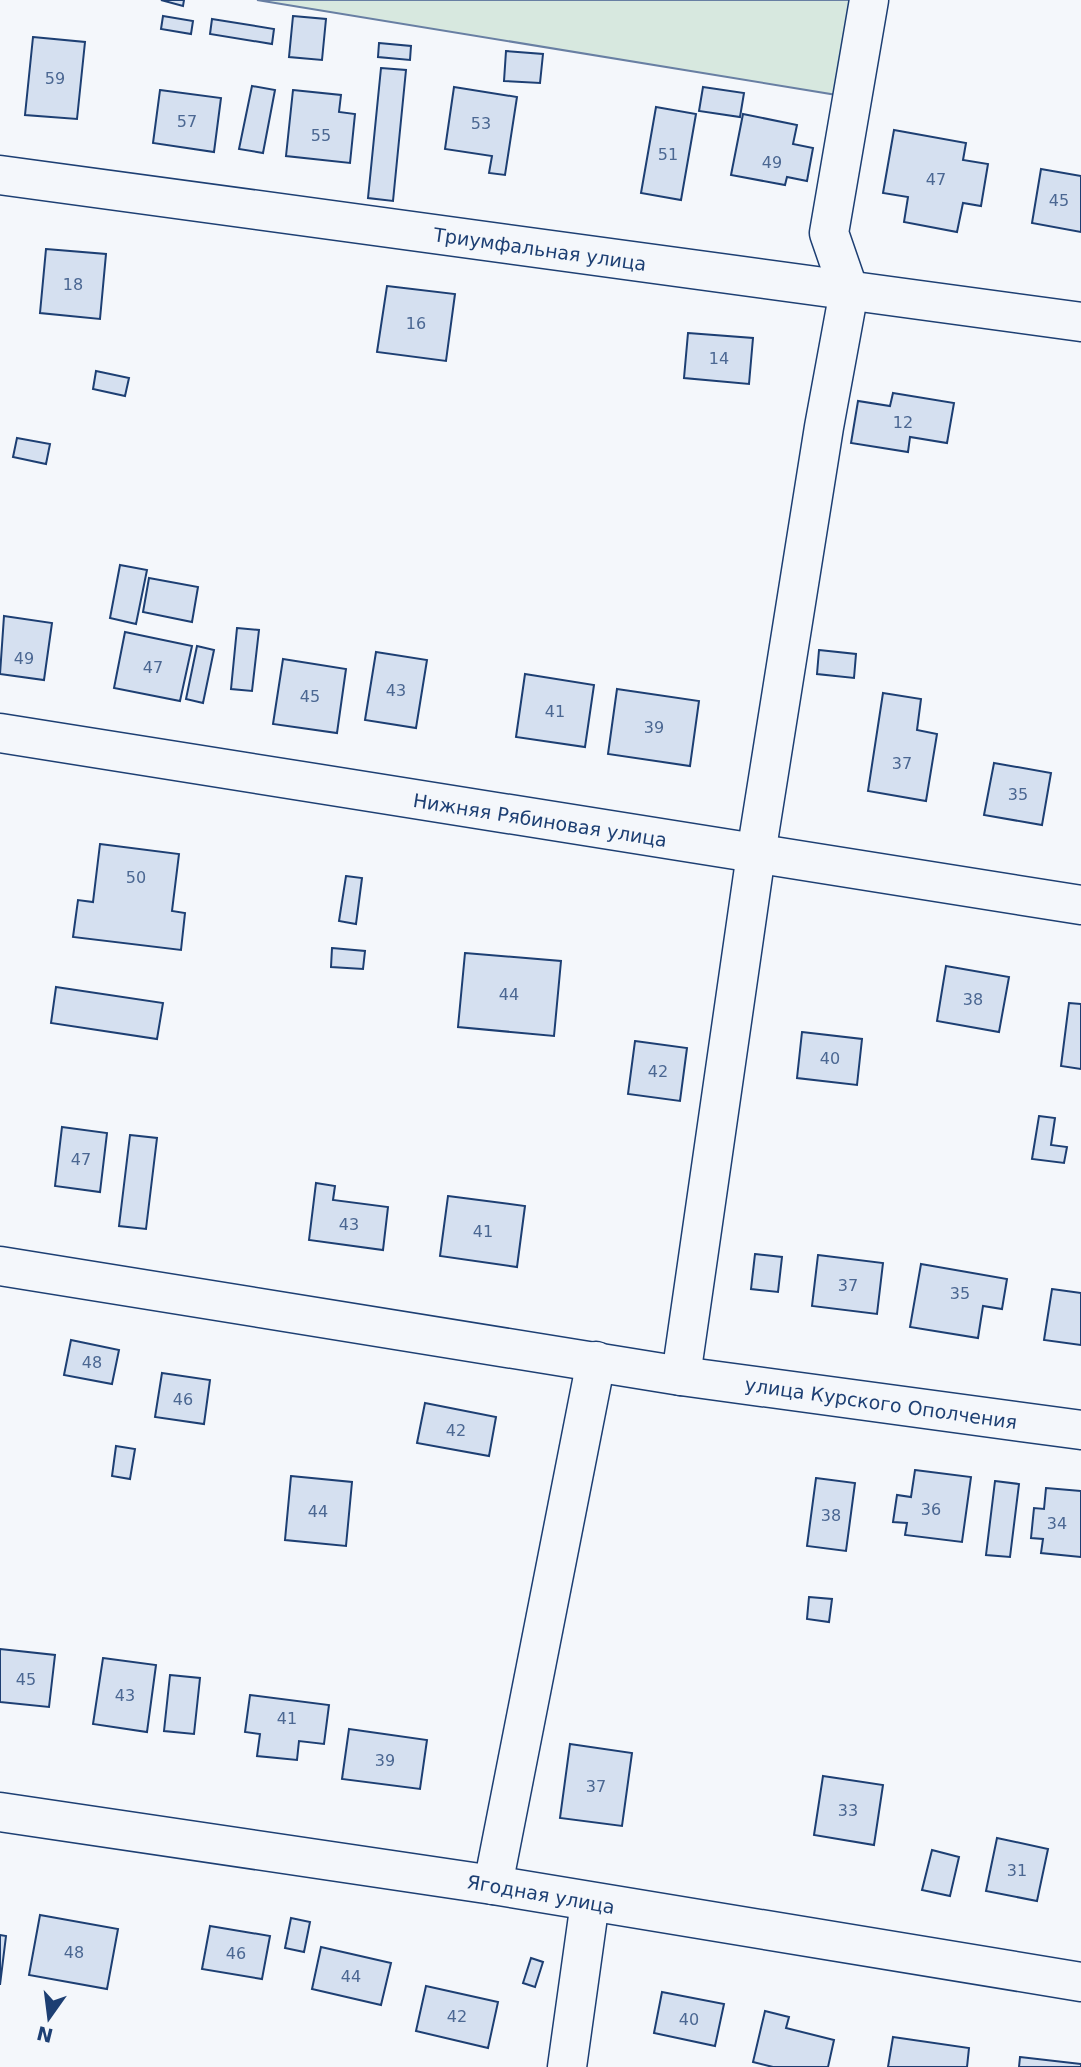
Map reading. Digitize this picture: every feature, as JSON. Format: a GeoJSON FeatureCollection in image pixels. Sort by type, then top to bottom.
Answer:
{"type":"FeatureCollection","features":[{"type":"Feature","properties":{"kind":"street"},"geometry":{"type":"LineString","coordinates":[[681,1376],[757,854],[822,441],[849,291],[829,233],[869,0]]}},
{"type":"Feature","properties":{"kind":"street","name":"Триумфальная улица"},"geometry":{"type":"LineString","coordinates":[[0,175],[1081,322]]}},
{"type":"Feature","properties":{"kind":"street","name":"Нижняя Рябиновая улица"},"geometry":{"type":"LineString","coordinates":[[0,733],[1081,905]]}},
{"type":"Feature","properties":{"kind":"street","name":"улица Курского Ополчения"},"geometry":{"type":"LineString","coordinates":[[0,1266],[681,1376],[1081,1430]]}},
{"type":"Feature","properties":{"kind":"street"},"geometry":{"type":"LineString","coordinates":[[493,1885],[596,1361]]}},
{"type":"Feature","properties":{"kind":"street","name":"Ягодная улица"},"geometry":{"type":"LineString","coordinates":[[0,1812],[493,1885],[1081,1982]]}},
{"type":"Feature","properties":{"kind":"street"},"geometry":{"type":"LineString","coordinates":[[567,2067],[590,1902]]}},
{"type":"Feature","properties":{"kind":"shaded area"},"geometry":{"type":"Polygon","coordinates":[[[257,0],[856,0],[843,96],[257,0]]]}},
{"type":"Feature","properties":{"kind":"building"},"geometry":{"type":"Polygon","coordinates":[[[161,0],[184,0],[183,6],[161,0]]]}},
{"type":"Feature","properties":{"kind":"building"},"geometry":{"type":"Polygon","coordinates":[[[163,16],[193,21],[191,34],[161,29],[163,16]]]}},
{"type":"Feature","properties":{"kind":"building"},"geometry":{"type":"Polygon","coordinates":[[[293,16],[326,19],[322,60],[289,57],[293,16]]]}},
{"type":"Feature","properties":{"kind":"building"},"geometry":{"type":"Polygon","coordinates":[[[212,19],[274,29],[272,44],[210,34],[212,19]]]}},
{"type":"Feature","properties":{"kind":"building"},"geometry":{"type":"Polygon","coordinates":[[[33,37],[85,42],[77,119],[25,115],[33,37]]]}},
{"type":"Feature","properties":{"kind":"building"},"geometry":{"type":"Polygon","coordinates":[[[379,43],[411,46],[410,60],[378,57],[379,43]]]}},
{"type":"Feature","properties":{"kind":"building"},"geometry":{"type":"Polygon","coordinates":[[[506,51],[543,54],[540,83],[504,81],[506,51]]]}},
{"type":"Feature","properties":{"kind":"building"},"geometry":{"type":"Polygon","coordinates":[[[381,68],[406,70],[393,201],[368,198],[381,68]]]}},
{"type":"Feature","properties":{"kind":"building"},"geometry":{"type":"Polygon","coordinates":[[[252,86],[275,90],[263,153],[239,149],[252,86]]]}},
{"type":"Feature","properties":{"kind":"building"},"geometry":{"type":"Polygon","coordinates":[[[454,87],[517,97],[505,175],[489,173],[492,156],[445,149],[454,87]]]}},
{"type":"Feature","properties":{"kind":"building"},"geometry":{"type":"Polygon","coordinates":[[[703,87],[744,93],[740,117],[699,111],[703,87]]]}},
{"type":"Feature","properties":{"kind":"building"},"geometry":{"type":"Polygon","coordinates":[[[160,90],[221,98],[214,152],[153,143],[160,90]]]}},
{"type":"Feature","properties":{"kind":"building"},"geometry":{"type":"Polygon","coordinates":[[[293,90],[341,95],[339,112],[355,114],[350,163],[286,156],[293,90]]]}},
{"type":"Feature","properties":{"kind":"building"},"geometry":{"type":"Polygon","coordinates":[[[656,107],[696,114],[681,200],[641,193],[656,107]]]}},
{"type":"Feature","properties":{"kind":"building"},"geometry":{"type":"Polygon","coordinates":[[[743,114],[797,125],[793,144],[813,148],[807,181],[787,177],[785,185],[731,175],[743,114]]]}},
{"type":"Feature","properties":{"kind":"building"},"geometry":{"type":"Polygon","coordinates":[[[894,130],[966,143],[963,160],[988,164],[981,206],[963,203],[957,232],[904,222],[908,197],[883,193],[894,130]]]}},
{"type":"Feature","properties":{"kind":"building"},"geometry":{"type":"Polygon","coordinates":[[[1041,169],[1081,176],[1081,232],[1032,223],[1041,169]]]}},
{"type":"Feature","properties":{"kind":"building"},"geometry":{"type":"Polygon","coordinates":[[[46,249],[106,254],[100,319],[40,313],[46,249]]]}},
{"type":"Feature","properties":{"kind":"building"},"geometry":{"type":"Polygon","coordinates":[[[387,286],[455,294],[446,361],[377,352],[387,286]]]}},
{"type":"Feature","properties":{"kind":"building"},"geometry":{"type":"Polygon","coordinates":[[[688,333],[753,338],[749,384],[684,378],[688,333]]]}},
{"type":"Feature","properties":{"kind":"building"},"geometry":{"type":"Polygon","coordinates":[[[96,371],[129,378],[125,396],[93,389],[96,371]]]}},
{"type":"Feature","properties":{"kind":"building"},"geometry":{"type":"Polygon","coordinates":[[[893,393],[954,403],[947,443],[910,437],[908,452],[851,443],[858,401],[890,406],[893,393]]]}},
{"type":"Feature","properties":{"kind":"building"},"geometry":{"type":"Polygon","coordinates":[[[17,438],[50,444],[46,464],[13,457],[17,438]]]}},
{"type":"Feature","properties":{"kind":"building"},"geometry":{"type":"Polygon","coordinates":[[[120,565],[147,570],[136,624],[110,618],[120,565]]]}},
{"type":"Feature","properties":{"kind":"building"},"geometry":{"type":"Polygon","coordinates":[[[149,578],[198,587],[192,622],[143,612],[149,578]]]}},
{"type":"Feature","properties":{"kind":"building"},"geometry":{"type":"Polygon","coordinates":[[[4,616],[52,623],[44,680],[0,674],[4,616]]]}},
{"type":"Feature","properties":{"kind":"building"},"geometry":{"type":"Polygon","coordinates":[[[237,628],[259,630],[252,691],[231,689],[237,628]]]}},
{"type":"Feature","properties":{"kind":"building"},"geometry":{"type":"Polygon","coordinates":[[[125,632],[192,646],[180,701],[114,688],[125,632]]]}},
{"type":"Feature","properties":{"kind":"building"},"geometry":{"type":"Polygon","coordinates":[[[197,646],[214,650],[203,703],[186,699],[197,646]]]}},
{"type":"Feature","properties":{"kind":"building"},"geometry":{"type":"Polygon","coordinates":[[[819,650],[856,654],[854,678],[817,674],[819,650]]]}},
{"type":"Feature","properties":{"kind":"building"},"geometry":{"type":"Polygon","coordinates":[[[376,652],[427,660],[416,728],[365,720],[376,652]]]}},
{"type":"Feature","properties":{"kind":"building"},"geometry":{"type":"Polygon","coordinates":[[[283,659],[346,669],[337,733],[273,724],[283,659]]]}},
{"type":"Feature","properties":{"kind":"building"},"geometry":{"type":"Polygon","coordinates":[[[525,674],[594,685],[585,747],[516,737],[525,674]]]}},
{"type":"Feature","properties":{"kind":"building"},"geometry":{"type":"Polygon","coordinates":[[[617,689],[699,701],[690,766],[608,754],[617,689]]]}},
{"type":"Feature","properties":{"kind":"building"},"geometry":{"type":"Polygon","coordinates":[[[883,693],[921,699],[917,730],[937,734],[926,801],[868,791],[883,693]]]}},
{"type":"Feature","properties":{"kind":"building"},"geometry":{"type":"Polygon","coordinates":[[[994,763],[1051,773],[1042,825],[984,815],[994,763]]]}},
{"type":"Feature","properties":{"kind":"building"},"geometry":{"type":"Polygon","coordinates":[[[100,844],[179,854],[172,911],[185,913],[181,950],[73,937],[78,900],[93,902],[100,844]]]}},
{"type":"Feature","properties":{"kind":"building"},"geometry":{"type":"Polygon","coordinates":[[[346,876],[362,878],[356,924],[339,921],[346,876]]]}},
{"type":"Feature","properties":{"kind":"building"},"geometry":{"type":"Polygon","coordinates":[[[332,948],[365,951],[363,969],[331,967],[332,948]]]}},
{"type":"Feature","properties":{"kind":"building"},"geometry":{"type":"Polygon","coordinates":[[[465,953],[561,961],[554,1036],[458,1027],[465,953]]]}},
{"type":"Feature","properties":{"kind":"building"},"geometry":{"type":"Polygon","coordinates":[[[946,966],[1009,977],[999,1032],[937,1021],[946,966]]]}},
{"type":"Feature","properties":{"kind":"building"},"geometry":{"type":"Polygon","coordinates":[[[56,987],[163,1003],[157,1039],[51,1023],[56,987]]]}},
{"type":"Feature","properties":{"kind":"building"},"geometry":{"type":"Polygon","coordinates":[[[1069,1003],[1081,1004],[1081,1069],[1061,1066],[1069,1003]]]}},
{"type":"Feature","properties":{"kind":"building"},"geometry":{"type":"Polygon","coordinates":[[[802,1032],[862,1039],[857,1085],[797,1078],[802,1032]]]}},
{"type":"Feature","properties":{"kind":"building"},"geometry":{"type":"Polygon","coordinates":[[[635,1041],[687,1048],[680,1101],[628,1094],[635,1041]]]}},
{"type":"Feature","properties":{"kind":"building"},"geometry":{"type":"Polygon","coordinates":[[[1039,1116],[1055,1118],[1051,1145],[1067,1147],[1064,1163],[1032,1159],[1039,1116]]]}},
{"type":"Feature","properties":{"kind":"building"},"geometry":{"type":"Polygon","coordinates":[[[62,1127],[107,1133],[100,1192],[55,1186],[62,1127]]]}},
{"type":"Feature","properties":{"kind":"building"},"geometry":{"type":"Polygon","coordinates":[[[130,1135],[157,1138],[146,1229],[119,1226],[130,1135]]]}},
{"type":"Feature","properties":{"kind":"building"},"geometry":{"type":"Polygon","coordinates":[[[316,1183],[335,1186],[333,1200],[388,1207],[383,1250],[309,1240],[316,1183]]]}},
{"type":"Feature","properties":{"kind":"building"},"geometry":{"type":"Polygon","coordinates":[[[448,1196],[525,1206],[517,1267],[440,1256],[448,1196]]]}},
{"type":"Feature","properties":{"kind":"building"},"geometry":{"type":"Polygon","coordinates":[[[755,1254],[782,1257],[778,1292],[751,1289],[755,1254]]]}},
{"type":"Feature","properties":{"kind":"building"},"geometry":{"type":"Polygon","coordinates":[[[818,1255],[883,1263],[877,1314],[812,1306],[818,1255]]]}},
{"type":"Feature","properties":{"kind":"building"},"geometry":{"type":"Polygon","coordinates":[[[921,1264],[1007,1279],[1002,1309],[983,1306],[978,1338],[910,1327],[921,1264]]]}},
{"type":"Feature","properties":{"kind":"building"},"geometry":{"type":"Polygon","coordinates":[[[1052,1289],[1081,1293],[1081,1345],[1044,1340],[1052,1289]]]}},
{"type":"Feature","properties":{"kind":"building"},"geometry":{"type":"Polygon","coordinates":[[[71,1340],[119,1350],[112,1384],[64,1375],[71,1340]]]}},
{"type":"Feature","properties":{"kind":"building"},"geometry":{"type":"Polygon","coordinates":[[[162,1373],[210,1380],[204,1424],[155,1417],[162,1373]]]}},
{"type":"Feature","properties":{"kind":"building"},"geometry":{"type":"Polygon","coordinates":[[[425,1403],[496,1417],[489,1456],[417,1443],[425,1403]]]}},
{"type":"Feature","properties":{"kind":"building"},"geometry":{"type":"Polygon","coordinates":[[[116,1446],[135,1449],[130,1479],[112,1476],[116,1446]]]}},
{"type":"Feature","properties":{"kind":"building"},"geometry":{"type":"Polygon","coordinates":[[[915,1470],[971,1477],[962,1542],[905,1535],[907,1523],[893,1522],[897,1495],[911,1497],[915,1470]]]}},
{"type":"Feature","properties":{"kind":"building"},"geometry":{"type":"Polygon","coordinates":[[[291,1476],[352,1482],[346,1546],[285,1540],[291,1476]]]}},
{"type":"Feature","properties":{"kind":"building"},"geometry":{"type":"Polygon","coordinates":[[[816,1478],[855,1483],[846,1551],[807,1546],[816,1478]]]}},
{"type":"Feature","properties":{"kind":"building"},"geometry":{"type":"Polygon","coordinates":[[[995,1481],[1019,1484],[1010,1557],[986,1555],[995,1481]]]}},
{"type":"Feature","properties":{"kind":"building"},"geometry":{"type":"Polygon","coordinates":[[[1046,1488],[1081,1491],[1081,1557],[1041,1553],[1043,1539],[1031,1538],[1034,1508],[1044,1509],[1046,1488]]]}},
{"type":"Feature","properties":{"kind":"building"},"geometry":{"type":"Polygon","coordinates":[[[809,1597],[832,1599],[829,1622],[807,1619],[809,1597]]]}},
{"type":"Feature","properties":{"kind":"building"},"geometry":{"type":"Polygon","coordinates":[[[0,1649],[55,1655],[49,1707],[0,1702],[0,1649]]]}},
{"type":"Feature","properties":{"kind":"building"},"geometry":{"type":"Polygon","coordinates":[[[103,1658],[156,1665],[147,1732],[93,1724],[103,1658]]]}},
{"type":"Feature","properties":{"kind":"building"},"geometry":{"type":"Polygon","coordinates":[[[170,1675],[200,1678],[194,1734],[164,1731],[170,1675]]]}},
{"type":"Feature","properties":{"kind":"building"},"geometry":{"type":"Polygon","coordinates":[[[250,1695],[329,1705],[324,1744],[299,1741],[297,1760],[257,1756],[260,1734],[245,1732],[250,1695]]]}},
{"type":"Feature","properties":{"kind":"building"},"geometry":{"type":"Polygon","coordinates":[[[349,1729],[427,1740],[420,1789],[342,1779],[349,1729]]]}},
{"type":"Feature","properties":{"kind":"building"},"geometry":{"type":"Polygon","coordinates":[[[570,1744],[632,1753],[622,1826],[560,1818],[570,1744]]]}},
{"type":"Feature","properties":{"kind":"building"},"geometry":{"type":"Polygon","coordinates":[[[823,1776],[883,1785],[874,1845],[814,1835],[823,1776]]]}},
{"type":"Feature","properties":{"kind":"building"},"geometry":{"type":"Polygon","coordinates":[[[997,1838],[1048,1849],[1037,1901],[986,1891],[997,1838]]]}},
{"type":"Feature","properties":{"kind":"building"},"geometry":{"type":"Polygon","coordinates":[[[932,1850],[959,1857],[950,1896],[922,1890],[932,1850]]]}},
{"type":"Feature","properties":{"kind":"building"},"geometry":{"type":"Polygon","coordinates":[[[40,1915],[118,1929],[107,1989],[29,1975],[40,1915]]]}},
{"type":"Feature","properties":{"kind":"building"},"geometry":{"type":"Polygon","coordinates":[[[291,1918],[310,1922],[304,1952],[285,1948],[291,1918]]]}},
{"type":"Feature","properties":{"kind":"building"},"geometry":{"type":"Polygon","coordinates":[[[210,1926],[270,1936],[262,1979],[202,1969],[210,1926]]]}},
{"type":"Feature","properties":{"kind":"building"},"geometry":{"type":"Polygon","coordinates":[[[0,1935],[6,1936],[0,1985],[0,1935]]]}},
{"type":"Feature","properties":{"kind":"building"},"geometry":{"type":"Polygon","coordinates":[[[321,1947],[391,1963],[381,2005],[312,1989],[321,1947]]]}},
{"type":"Feature","properties":{"kind":"building"},"geometry":{"type":"Polygon","coordinates":[[[531,1958],[543,1962],[535,1987],[523,1983],[531,1958]]]}},
{"type":"Feature","properties":{"kind":"building"},"geometry":{"type":"Polygon","coordinates":[[[426,1986],[498,2002],[488,2048],[416,2031],[426,1986]]]}},
{"type":"Feature","properties":{"kind":"building"},"geometry":{"type":"Polygon","coordinates":[[[662,1992],[724,2004],[715,2046],[654,2033],[662,1992]]]}},
{"type":"Feature","properties":{"kind":"building"},"geometry":{"type":"Polygon","coordinates":[[[765,2011],[789,2017],[786,2028],[834,2040],[828,2067],[773,2067],[753,2062],[765,2011]]]}},
{"type":"Feature","properties":{"kind":"building"},"geometry":{"type":"Polygon","coordinates":[[[893,2037],[969,2048],[967,2067],[888,2067],[893,2037]]]}},
{"type":"Feature","properties":{"kind":"building"},"geometry":{"type":"Polygon","coordinates":[[[1020,2057],[1081,2064],[1081,2067],[1019,2067],[1020,2057]]]}}]}
